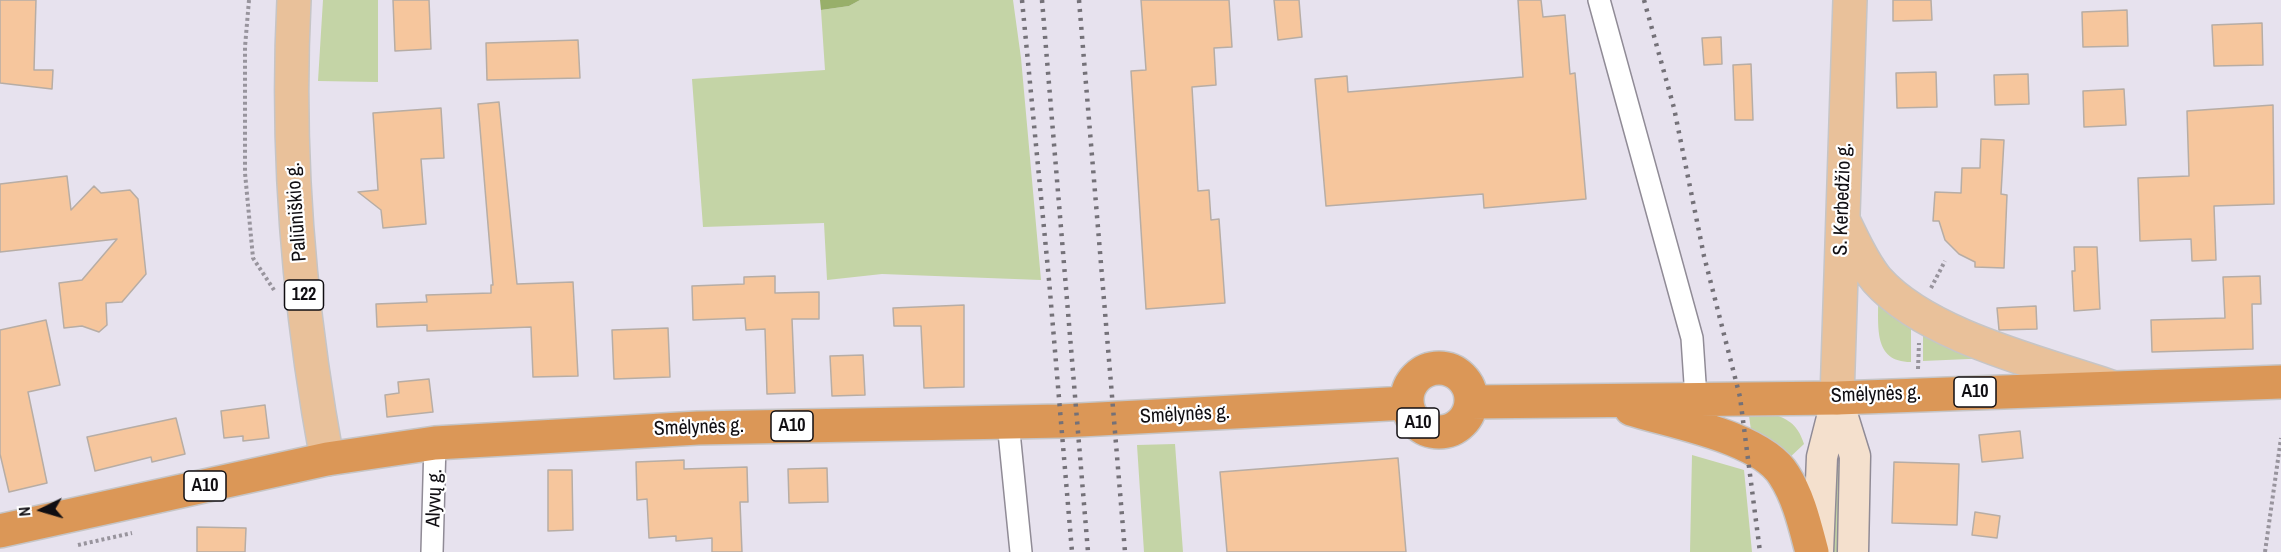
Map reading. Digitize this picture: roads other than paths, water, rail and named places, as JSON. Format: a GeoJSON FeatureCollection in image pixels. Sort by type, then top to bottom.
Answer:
{"type":"FeatureCollection","features":[{"type":"Feature","properties":{"kind":"highway","name":"A10"},"geometry":{"type":"LineString","coordinates":[[1434,368],[1452,371],[1460,376],[1466,383],[1471,402],[1465,418],[1452,429],[1444,432],[1427,429],[1420,425],[1414,419],[1407,403],[1411,385],[1417,377],[1434,368]]}},
{"type":"Feature","properties":{"kind":"highway","name":"Smėlynės g."},"geometry":{"type":"LineString","coordinates":[[1471,402],[1837,398],[2281,382]]}},
{"type":"Feature","properties":{"kind":"highway"},"geometry":{"type":"LineString","coordinates":[[1606,402],[1722,434],[1774,462],[1784,474],[1799,505],[1812,552]]}},
{"type":"Feature","properties":{"kind":"highway","name":"Smėlynės g."},"geometry":{"type":"LineString","coordinates":[[0,531],[327,459],[435,443],[698,428],[1008,422],[1407,403]]}},
{"type":"Feature","properties":{"kind":"main road","name":"Paliūniškio g."},"geometry":{"type":"LineString","coordinates":[[294,0],[290,94],[293,187],[317,403],[327,459]]}},
{"type":"Feature","properties":{"kind":"main road","name":"S. Kerbedžio g."},"geometry":{"type":"LineString","coordinates":[[1818,552],[1822,457],[1837,398],[1850,0]]}},
{"type":"Feature","properties":{"kind":"main road"},"geometry":{"type":"LineString","coordinates":[[1842,219],[1865,264],[1877,280],[1912,308],[1943,326],[1982,343],[2114,388]]}},
{"type":"Feature","properties":{"kind":"main road","name":"S. Kerbedžio g."},"geometry":{"type":"LineString","coordinates":[[1837,398],[1855,456],[1852,552]]}},
{"type":"Feature","properties":{"kind":"street"},"geometry":{"type":"LineString","coordinates":[[1599,0],[1692,338],[1696,398]]}},
{"type":"Feature","properties":{"kind":"street"},"geometry":{"type":"LineString","coordinates":[[1008,422],[1021,552]]}},
{"type":"Feature","properties":{"kind":"street","name":"Alyvų g."},"geometry":{"type":"LineString","coordinates":[[432,552],[435,443]]}},
{"type":"Feature","properties":{"kind":"railway"},"geometry":{"type":"LineString","coordinates":[[1022,0],[1072,552]]}},
{"type":"Feature","properties":{"kind":"railway"},"geometry":{"type":"LineString","coordinates":[[1042,0],[1088,552]]}},
{"type":"Feature","properties":{"kind":"railway"},"geometry":{"type":"LineString","coordinates":[[1079,0],[1125,552]]}},
{"type":"Feature","properties":{"kind":"railway"},"geometry":{"type":"LineString","coordinates":[[1644,0],[1674,108],[1704,256],[1740,397],[1760,552]]}}]}
